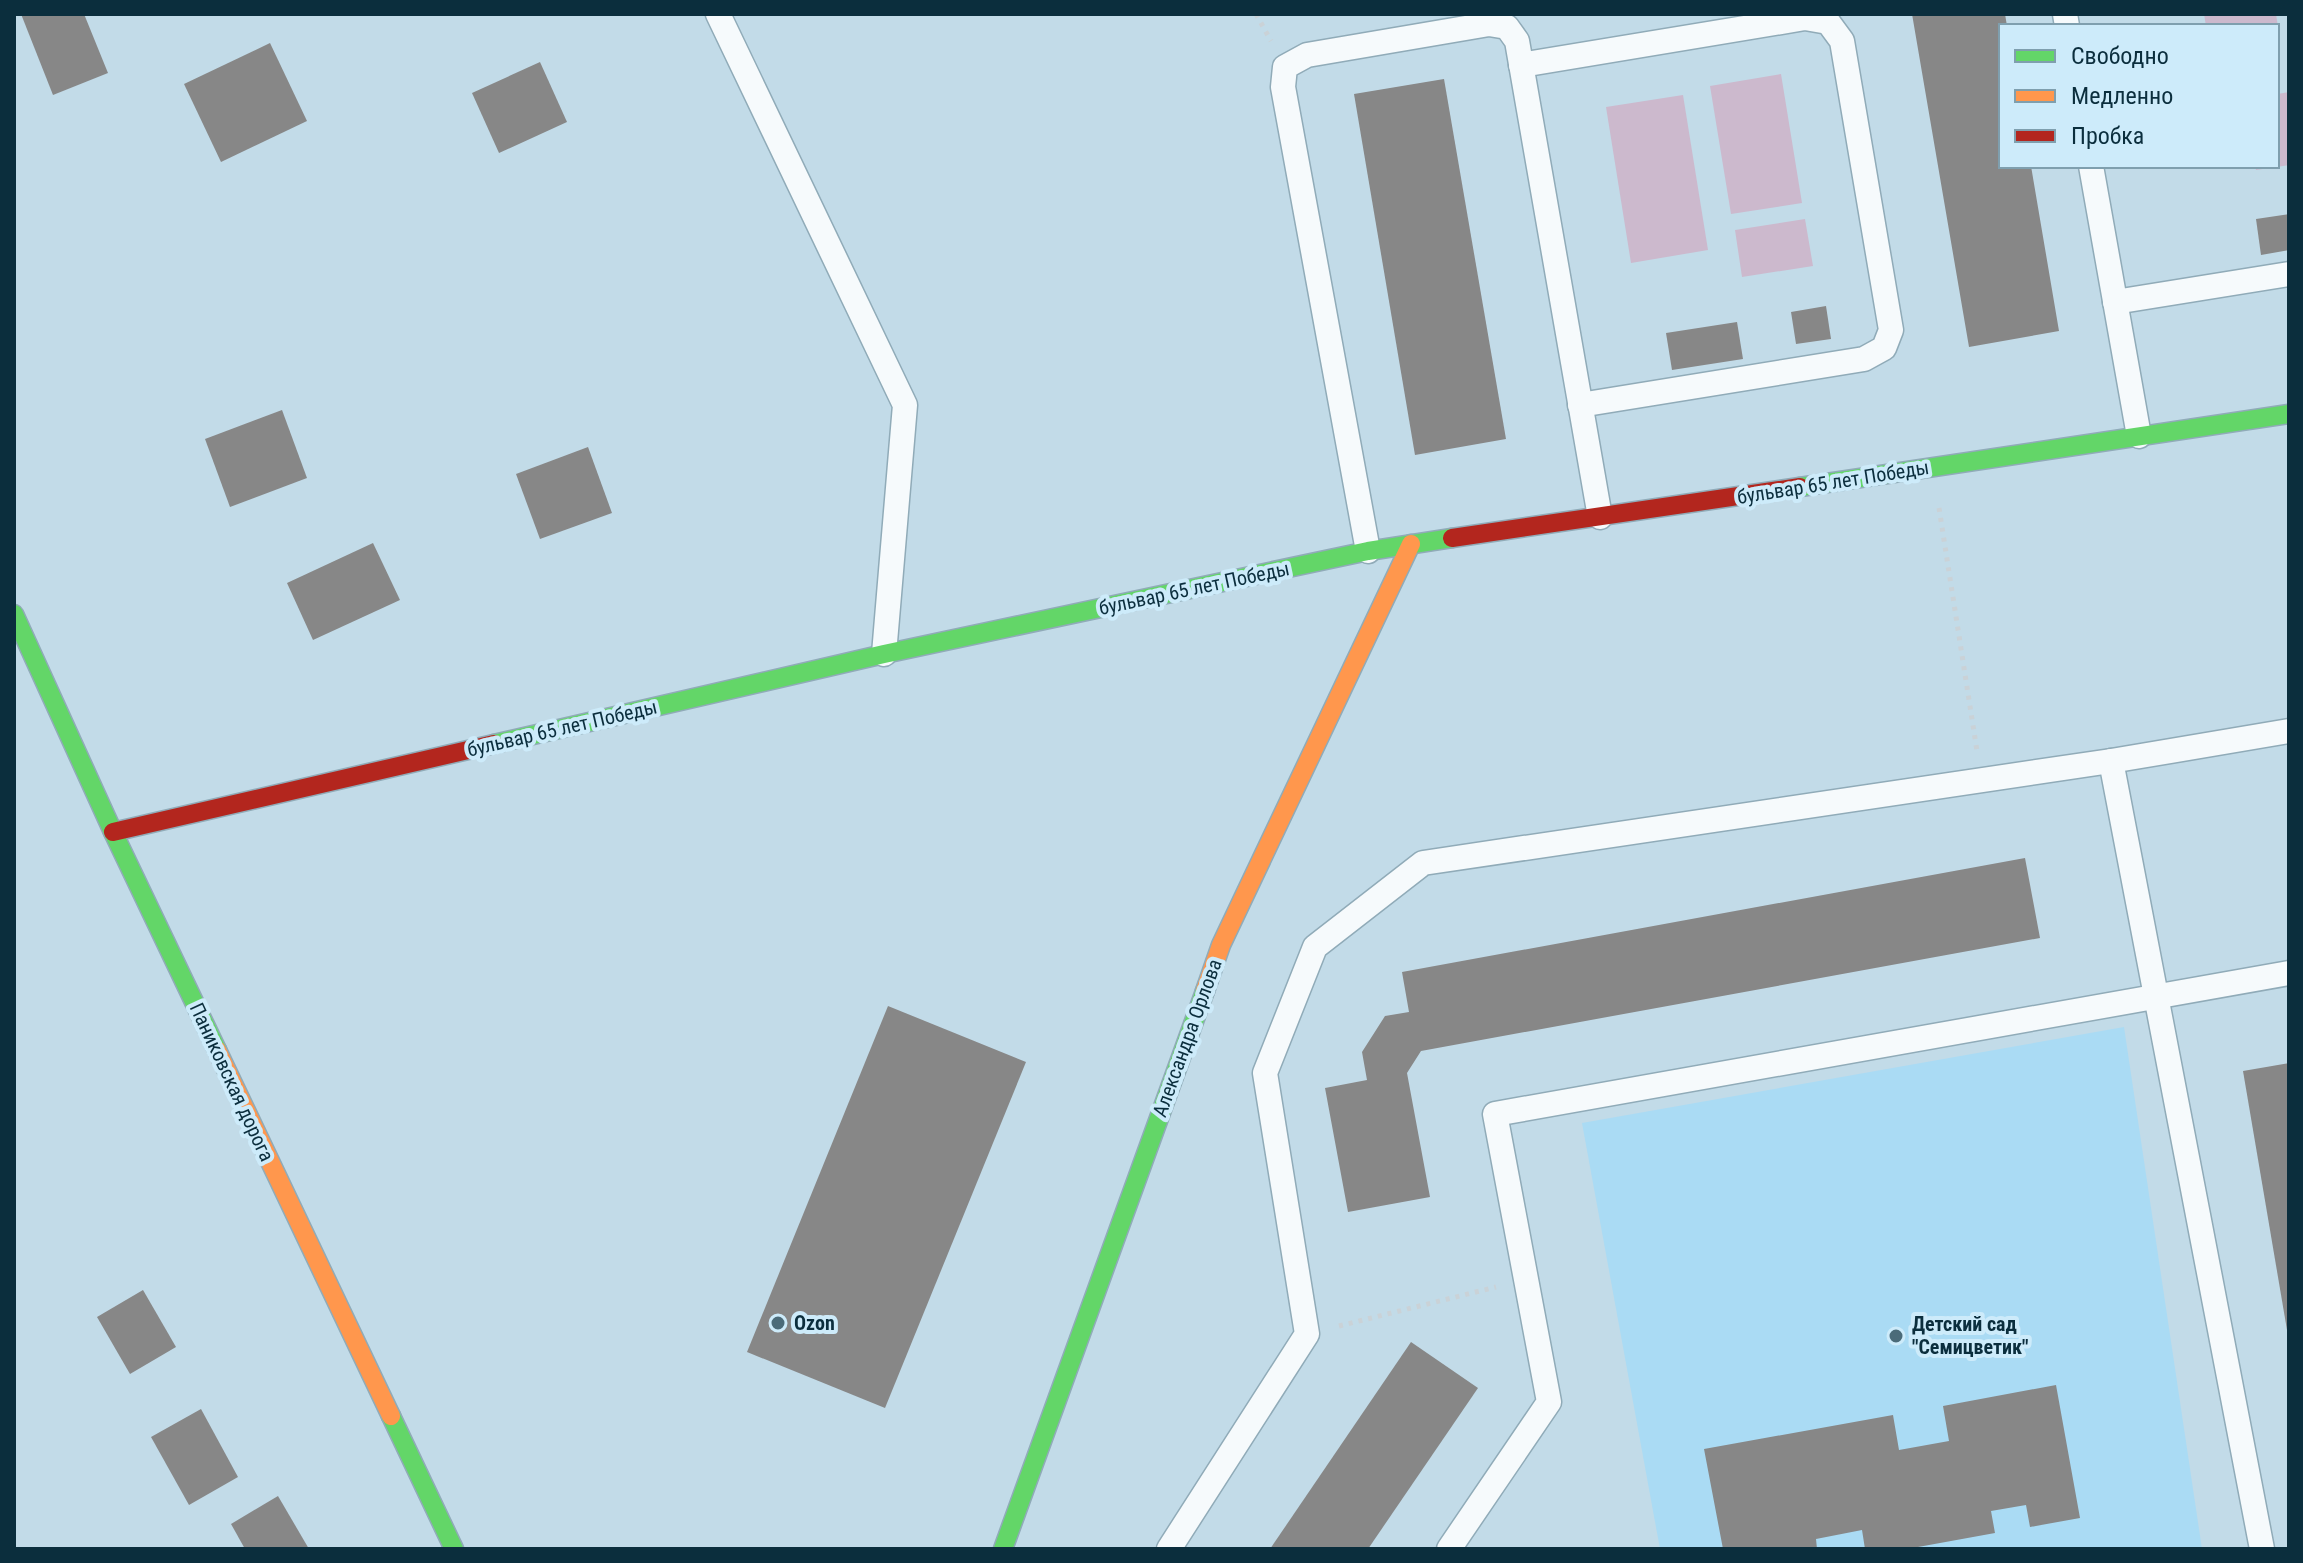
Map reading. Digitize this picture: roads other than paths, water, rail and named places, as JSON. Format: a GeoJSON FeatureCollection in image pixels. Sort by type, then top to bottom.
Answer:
{"type":"FeatureCollection","features":[{"type":"Feature","properties":{"kind":"street","name":"бульвар 65 лет Победы"},"geometry":{"type":"LineString","coordinates":[[113,832],[884,654],[1368,551],[2289,414]]}},
{"type":"Feature","properties":{"kind":"street","name":"Александра Орлова"},"geometry":{"type":"LineString","coordinates":[[1003,1549],[1221,945],[1411,544]]}},
{"type":"Feature","properties":{"kind":"street","name":"Паниковская дорога"},"geometry":{"type":"LineString","coordinates":[[14,614],[113,832],[454,1549]]}},
{"type":"Feature","properties":{"kind":"lane"},"geometry":{"type":"LineString","coordinates":[[718,14],[905,405],[884,654]]}},
{"type":"Feature","properties":{"kind":"lane"},"geometry":{"type":"LineString","coordinates":[[1521,65],[1805,18],[1828,22],[1842,41],[1891,330],[1884,348],[1864,359],[1580,405]]}},
{"type":"Feature","properties":{"kind":"lane"},"geometry":{"type":"LineString","coordinates":[[1368,551],[1283,87],[1285,67],[1307,55],[1489,24],[1507,27],[1517,41],[1600,517]]}},
{"type":"Feature","properties":{"kind":"lane"},"geometry":{"type":"LineString","coordinates":[[2091,168],[2139,436]]}},
{"type":"Feature","properties":{"kind":"lane"},"geometry":{"type":"LineString","coordinates":[[2115,302],[2289,274]]}},
{"type":"Feature","properties":{"kind":"lane"},"geometry":{"type":"LineString","coordinates":[[1169,1549],[1307,1334],[1265,1073],[1315,947],[1423,863],[2111,761],[2289,731]]}},
{"type":"Feature","properties":{"kind":"lane"},"geometry":{"type":"LineString","coordinates":[[2111,761],[2262,1549]]}},
{"type":"Feature","properties":{"kind":"lane"},"geometry":{"type":"LineString","coordinates":[[1449,1549],[1549,1402],[1495,1114],[2289,973]]}},
{"type":"Feature","properties":{"kind":"place","name":"Ozon"},"geometry":{"type":"Point","coordinates":[778,1323]}},
{"type":"Feature","properties":{"kind":"place","name":"Детский сад \"Семицветик\""},"geometry":{"type":"Point","coordinates":[1896,1336]}}]}
